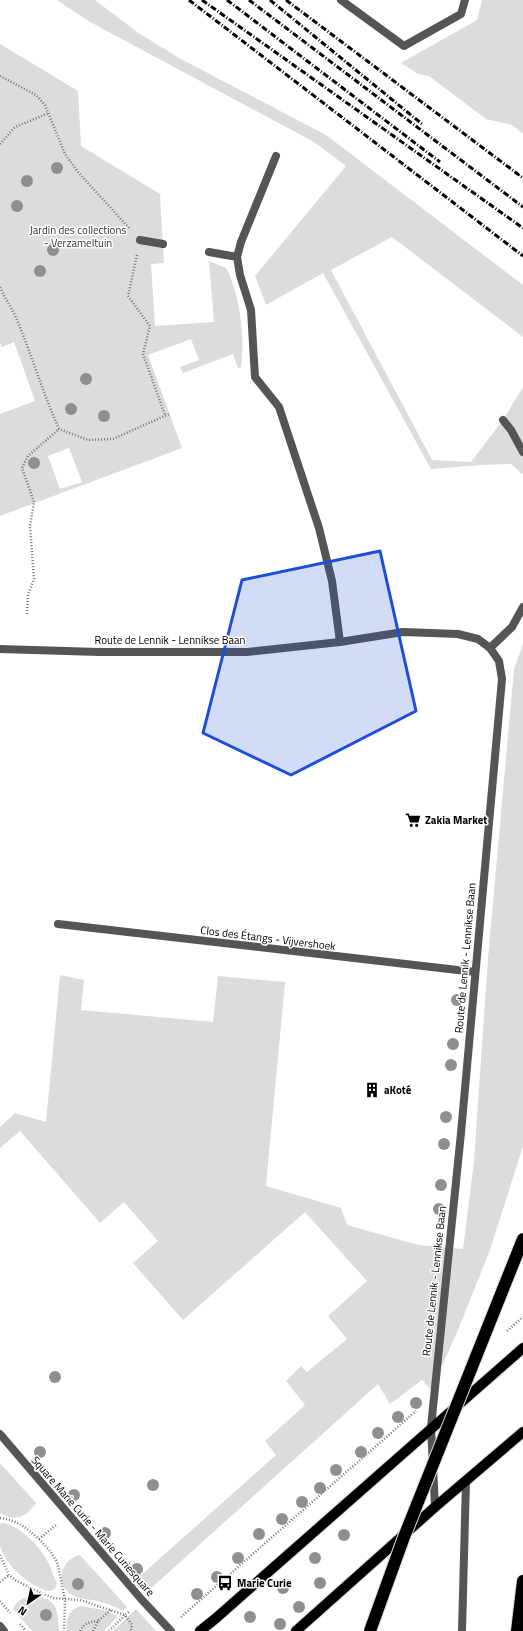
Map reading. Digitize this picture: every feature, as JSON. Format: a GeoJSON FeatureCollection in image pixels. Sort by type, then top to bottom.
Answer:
{"type":"FeatureCollection","features":[{"type":"Feature","properties":{"kind":"highway"},"geometry":{"type":"LineString","coordinates":[[370,1631],[404,1537],[523,1239]]}},
{"type":"Feature","properties":{"kind":"highway"},"geometry":{"type":"LineString","coordinates":[[517,1631],[523,1581]]}},
{"type":"Feature","properties":{"kind":"main road"},"geometry":{"type":"LineString","coordinates":[[200,1631],[431,1427],[523,1348]]}},
{"type":"Feature","properties":{"kind":"main road"},"geometry":{"type":"LineString","coordinates":[[296,1631],[435,1507],[523,1432]]}},
{"type":"Feature","properties":{"kind":"street"},"geometry":{"type":"LineString","coordinates":[[341,0],[404,46],[461,14],[465,0]]}},
{"type":"Feature","properties":{"kind":"street"},"geometry":{"type":"LineString","coordinates":[[276,156],[241,242],[237,257],[240,275],[251,310],[255,377],[278,407],[319,528],[332,582],[340,642]]}},
{"type":"Feature","properties":{"kind":"street"},"geometry":{"type":"LineString","coordinates":[[140,240],[163,244]]}},
{"type":"Feature","properties":{"kind":"street"},"geometry":{"type":"LineString","coordinates":[[209,252],[237,257]]}},
{"type":"Feature","properties":{"kind":"street"},"geometry":{"type":"LineString","coordinates":[[503,420],[511,430],[523,452]]}},
{"type":"Feature","properties":{"kind":"street"},"geometry":{"type":"LineString","coordinates":[[490,648],[512,627],[523,607]]}},
{"type":"Feature","properties":{"kind":"street","name":"Route de Lennik - Lennikse Baan"},"geometry":{"type":"LineString","coordinates":[[0,649],[99,652],[247,652],[340,642],[403,632],[458,634],[478,639],[490,648],[499,661],[502,679],[461,1133],[431,1427],[435,1507]]}},
{"type":"Feature","properties":{"kind":"street","name":"Clos des Étangs - Vijvershoek"},"geometry":{"type":"LineString","coordinates":[[58,924],[475,972]]}},
{"type":"Feature","properties":{"kind":"street","name":"Square Marie Curie - Marie Curiesquare"},"geometry":{"type":"LineString","coordinates":[[0,1434],[142,1600],[170,1630]]}},
{"type":"Feature","properties":{"kind":"street"},"geometry":{"type":"LineString","coordinates":[[462,1631],[466,1481]]}},
{"type":"Feature","properties":{"kind":"street"},"geometry":{"type":"LineString","coordinates":[[0,1626],[4,1631]]}},
{"type":"Feature","properties":{"kind":"path"},"geometry":{"type":"LineString","coordinates":[[0,76],[36,95],[45,105],[66,154],[78,172],[140,240],[128,296],[150,326],[143,354],[165,415]]}},
{"type":"Feature","properties":{"kind":"path"},"geometry":{"type":"LineString","coordinates":[[0,144],[15,127],[49,114]]}},
{"type":"Feature","properties":{"kind":"path"},"geometry":{"type":"LineString","coordinates":[[0,287],[16,318],[46,401],[60,429],[88,440],[112,439],[169,414]]}},
{"type":"Feature","properties":{"kind":"path"},"geometry":{"type":"LineString","coordinates":[[27,614],[28,595],[34,579],[30,526],[34,502],[22,468],[28,456],[60,429]]}},
{"type":"Feature","properties":{"kind":"path"},"geometry":{"type":"LineString","coordinates":[[505,1332],[523,1317]]}},
{"type":"Feature","properties":{"kind":"path"},"geometry":{"type":"LineString","coordinates":[[170,1630],[434,1395]]}},
{"type":"Feature","properties":{"kind":"path"},"geometry":{"type":"LineString","coordinates":[[39,1540],[52,1528],[70,1516]]}},
{"type":"Feature","properties":{"kind":"path"},"geometry":{"type":"LineString","coordinates":[[0,1518],[12,1519],[23,1526],[50,1551],[57,1562],[65,1598],[64,1631]]}},
{"type":"Feature","properties":{"kind":"path"},"geometry":{"type":"LineString","coordinates":[[0,1555],[9,1575],[15,1580],[54,1598],[80,1600],[125,1615],[132,1625],[131,1631]]}},
{"type":"Feature","properties":{"kind":"path"},"geometry":{"type":"LineString","coordinates":[[0,1582],[9,1575]]}},
{"type":"Feature","properties":{"kind":"path"},"geometry":{"type":"LineString","coordinates":[[109,1631],[142,1600]]}},
{"type":"Feature","properties":{"kind":"path"},"geometry":{"type":"LineString","coordinates":[[93,1631],[98,1621],[111,1610]]}},
{"type":"Feature","properties":{"kind":"path"},"geometry":{"type":"LineString","coordinates":[[80,1631],[83,1624],[98,1621]]}},
{"type":"Feature","properties":{"kind":"highlighted area"},"geometry":{"type":"Polygon","coordinates":[[[380,551],[416,711],[291,775],[203,733],[242,580],[380,551]]]}},
{"type":"Feature","properties":{"kind":"green space"},"geometry":{"type":"Polygon","coordinates":[[[57,0],[95,0],[137,32],[179,58],[326,135],[523,285],[523,337],[392,237],[331,270],[432,460],[471,462],[503,420],[523,387],[522,474],[511,464],[431,469],[323,273],[266,305],[255,276],[346,166],[314,142],[90,22],[57,0]]]}},
{"type":"Feature","properties":{"kind":"green space"},"geometry":{"type":"Polygon","coordinates":[[[482,0],[523,0],[523,134],[512,125],[486,119],[429,76],[418,74],[401,63],[477,20],[482,0]]]}},
{"type":"Feature","properties":{"kind":"green space","name":"Jardin des collections - Verzameltuin"},"geometry":{"type":"Polygon","coordinates":[[[0,44],[78,91],[81,146],[160,194],[164,263],[151,264],[155,326],[214,322],[209,261],[226,268],[231,278],[238,303],[242,330],[242,355],[241,367],[238,368],[233,354],[183,373],[180,367],[199,360],[191,339],[148,355],[182,448],[0,516],[0,414],[35,401],[14,342],[2,347],[0,343],[0,44]],[[69,448],[48,456],[60,489],[82,482],[69,448]]]}},
{"type":"Feature","properties":{"kind":"green space"},"geometry":{"type":"Polygon","coordinates":[[[523,644],[523,1146],[490,1250],[458,1330],[431,1390],[422,1380],[390,1404],[378,1384],[149,1590],[139,1577],[276,1455],[265,1441],[305,1405],[286,1381],[301,1366],[307,1372],[347,1339],[328,1316],[367,1281],[305,1212],[183,1320],[133,1263],[158,1241],[124,1202],[100,1223],[20,1131],[0,1148],[0,1127],[15,1113],[46,1122],[60,975],[84,980],[81,1010],[213,1022],[218,976],[285,982],[266,1186],[341,1208],[347,1225],[418,1245],[463,1249],[474,1161],[488,958],[514,669],[523,644]]]}},
{"type":"Feature","properties":{"kind":"green space"},"geometry":{"type":"Polygon","coordinates":[[[0,1463],[36,1503],[25,1515],[15,1518],[5,1516],[0,1513],[0,1463]]]}},
{"type":"Feature","properties":{"kind":"green space"},"geometry":{"type":"Polygon","coordinates":[[[3,1523],[16,1528],[23,1533],[45,1556],[57,1583],[55,1589],[50,1591],[37,1587],[30,1583],[10,1565],[0,1546],[0,1524],[3,1523]]]}},
{"type":"Feature","properties":{"kind":"green space"},"geometry":{"type":"Polygon","coordinates":[[[80,1555],[127,1607],[123,1611],[114,1606],[75,1596],[64,1588],[61,1576],[62,1571],[69,1561],[80,1555]]]}},
{"type":"Feature","properties":{"kind":"green space"},"geometry":{"type":"Polygon","coordinates":[[[32,1596],[47,1599],[51,1602],[57,1611],[59,1631],[32,1631],[13,1609],[21,1600],[32,1596]]]}},
{"type":"Feature","properties":{"kind":"green space"},"geometry":{"type":"Polygon","coordinates":[[[80,1606],[104,1610],[118,1616],[104,1631],[67,1631],[67,1622],[70,1613],[80,1606]]]}},
{"type":"Feature","properties":{"kind":"green space"},"geometry":{"type":"Polygon","coordinates":[[[136,1609],[156,1631],[113,1631],[136,1609]]]}},
{"type":"Feature","properties":{"kind":"railway"},"geometry":{"type":"LineString","coordinates":[[189,0],[523,256]]}},
{"type":"Feature","properties":{"kind":"railway"},"geometry":{"type":"LineString","coordinates":[[202,0],[523,228]]}},
{"type":"Feature","properties":{"kind":"railway"},"geometry":{"type":"LineString","coordinates":[[227,0],[440,162]]}},
{"type":"Feature","properties":{"kind":"railway"},"geometry":{"type":"LineString","coordinates":[[249,0],[523,207]]}},
{"type":"Feature","properties":{"kind":"railway"},"geometry":{"type":"LineString","coordinates":[[270,0],[422,124]]}},
{"type":"Feature","properties":{"kind":"railway"},"geometry":{"type":"LineString","coordinates":[[286,0],[523,178]]}},
{"type":"Feature","properties":{"kind":"place","name":"Zakia Market"},"geometry":{"type":"Point","coordinates":[413,820]}},
{"type":"Feature","properties":{"kind":"place","name":"aKoté"},"geometry":{"type":"Point","coordinates":[372,1090]}},
{"type":"Feature","properties":{"kind":"place","name":"Marie Curie"},"geometry":{"type":"Point","coordinates":[225,1583]}}]}
